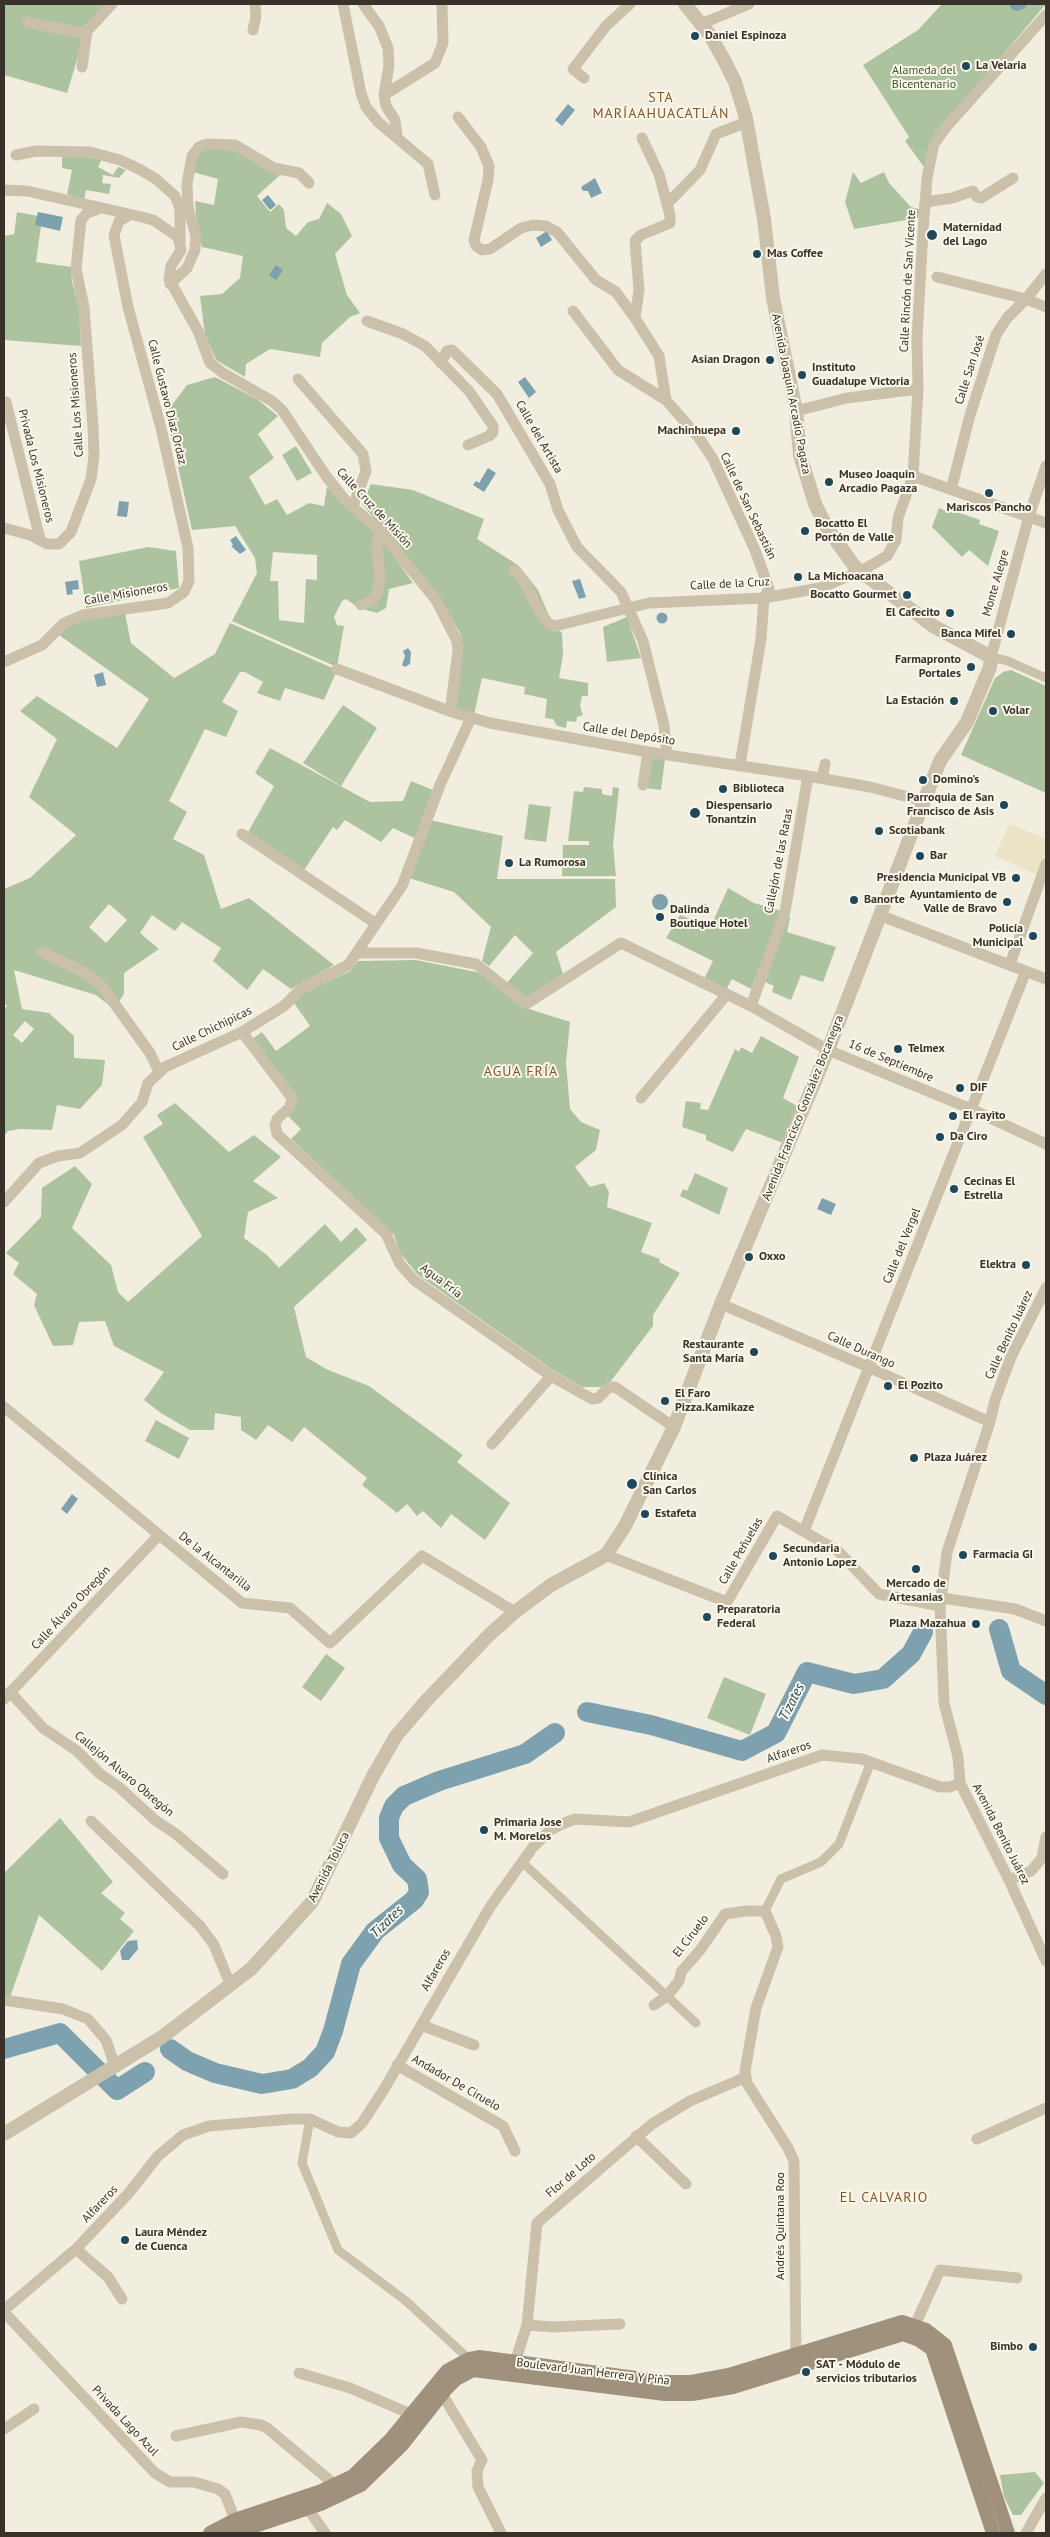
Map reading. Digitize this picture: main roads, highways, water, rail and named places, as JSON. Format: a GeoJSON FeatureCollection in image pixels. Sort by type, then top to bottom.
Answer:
{"type":"FeatureCollection","features":[{"type":"Feature","properties":{"kind":"main road","name":"Boulevard Juan Herrera Y Piña"},"geometry":{"type":"LineString","coordinates":[[340,2490],[411,2414],[438,2390],[456,2379],[479,2369],[678,2394],[720,2390],[796,2360],[902,2322],[915,2325],[932,2334],[945,2345],[1008,2533]]}},
{"type":"Feature","properties":{"kind":"main road","name":"Boulevard Juan Herrera Y Piña"},"geometry":{"type":"LineString","coordinates":[[210,2533],[234,2527],[340,2490],[361,2485],[402,2445],[438,2390],[447,2371],[469,2359],[478,2357],[660,2382],[691,2382],[729,2376],[903,2334],[919,2340],[929,2347],[993,2533]]}},
{"type":"Feature","properties":{"kind":"water"},"geometry":{"type":"Polygon","coordinates":[[[1009,4],[1027,4],[1025,8],[1018,11],[1011,9],[1009,4]]]}},
{"type":"Feature","properties":{"kind":"water"},"geometry":{"type":"Polygon","coordinates":[[[568,104],[575,110],[562,126],[555,120],[568,104]]]}},
{"type":"Feature","properties":{"kind":"water"},"geometry":{"type":"Polygon","coordinates":[[[595,178],[602,193],[591,198],[588,191],[583,191],[581,187],[595,178]]]}},
{"type":"Feature","properties":{"kind":"water"},"geometry":{"type":"Polygon","coordinates":[[[268,195],[276,205],[270,210],[262,200],[268,195]]]}},
{"type":"Feature","properties":{"kind":"water"},"geometry":{"type":"Polygon","coordinates":[[[38,212],[63,217],[60,231],[35,225],[38,212]]]}},
{"type":"Feature","properties":{"kind":"water"},"geometry":{"type":"Polygon","coordinates":[[[547,231],[552,240],[541,247],[536,238],[547,231]]]}},
{"type":"Feature","properties":{"kind":"water"},"geometry":{"type":"Polygon","coordinates":[[[276,265],[283,270],[276,280],[269,275],[276,265]]]}},
{"type":"Feature","properties":{"kind":"water"},"geometry":{"type":"Polygon","coordinates":[[[525,377],[536,392],[529,398],[518,382],[525,377]]]}},
{"type":"Feature","properties":{"kind":"water"},"geometry":{"type":"Polygon","coordinates":[[[488,468],[496,473],[484,492],[473,485],[476,481],[479,483],[488,468]]]}},
{"type":"Feature","properties":{"kind":"water"},"geometry":{"type":"Polygon","coordinates":[[[119,501],[129,502],[127,517],[117,516],[119,501]]]}},
{"type":"Feature","properties":{"kind":"water"},"geometry":{"type":"Polygon","coordinates":[[[236,536],[246,550],[240,554],[231,546],[233,545],[230,540],[236,536]]]}},
{"type":"Feature","properties":{"kind":"water"},"geometry":{"type":"Polygon","coordinates":[[[580,579],[586,597],[579,599],[572,581],[580,579]]]}},
{"type":"Feature","properties":{"kind":"water"},"geometry":{"type":"Polygon","coordinates":[[[78,580],[79,589],[72,590],[73,594],[67,595],[65,582],[78,580]]]}},
{"type":"Feature","properties":{"kind":"water"},"geometry":{"type":"Polygon","coordinates":[[[662,612],[668,618],[662,624],[656,618],[662,612]]]}},
{"type":"Feature","properties":{"kind":"water"},"geometry":{"type":"Polygon","coordinates":[[[408,648],[411,652],[410,664],[405,667],[402,665],[405,656],[403,651],[408,648]]]}},
{"type":"Feature","properties":{"kind":"water"},"geometry":{"type":"Polygon","coordinates":[[[103,672],[106,685],[97,687],[94,675],[103,672]]]}},
{"type":"Feature","properties":{"kind":"water"},"geometry":{"type":"Polygon","coordinates":[[[660,894],[668,902],[660,910],[652,902],[660,894]]]}},
{"type":"Feature","properties":{"kind":"water"},"geometry":{"type":"Polygon","coordinates":[[[703,903],[711,907],[702,914],[691,914],[692,909],[703,903]]]}},
{"type":"Feature","properties":{"kind":"water"},"geometry":{"type":"Polygon","coordinates":[[[822,1198],[836,1204],[831,1215],[817,1209],[822,1198]]]}},
{"type":"Feature","properties":{"kind":"water"},"geometry":{"type":"Polygon","coordinates":[[[72,1494],[78,1499],[67,1514],[61,1509],[72,1494]]]}},
{"type":"Feature","properties":{"kind":"water"},"geometry":{"type":"Polygon","coordinates":[[[137,1940],[138,1949],[129,1960],[122,1960],[120,1951],[128,1941],[137,1940]]]}},
{"type":"Feature","properties":{"kind":"waterway","name":"Tizates"},"geometry":{"type":"LineString","coordinates":[[999,1629],[1011,1671],[1046,1695]]}},
{"type":"Feature","properties":{"kind":"waterway","name":"Tizates"},"geometry":{"type":"LineString","coordinates":[[587,1712],[651,1725],[742,1751],[776,1733],[807,1672],[854,1684],[883,1679],[911,1654],[923,1632]]}},
{"type":"Feature","properties":{"kind":"waterway","name":"Tizates"},"geometry":{"type":"LineString","coordinates":[[170,2049],[187,2061],[215,2073],[262,2084],[292,2079],[310,2068],[325,2052],[333,2031],[351,1964],[375,1931],[414,1900],[419,1892],[417,1879],[402,1865],[389,1838],[389,1818],[394,1806],[404,1796],[439,1781],[525,1754],[555,1733]]}},
{"type":"Feature","properties":{"kind":"waterway","name":"Tizates"},"geometry":{"type":"LineString","coordinates":[[4,2049],[60,2033],[117,2090],[145,2072]]}},
{"type":"Feature","properties":{"kind":"place","name":"Daniel Espinoza"},"geometry":{"type":"Point","coordinates":[695,36]}},
{"type":"Feature","properties":{"kind":"place","name":"La Velaria"},"geometry":{"type":"Point","coordinates":[966,66]}},
{"type":"Feature","properties":{"kind":"place","name":"Maternidad del Lago"},"geometry":{"type":"Point","coordinates":[932,235]}},
{"type":"Feature","properties":{"kind":"place","name":"Mas Coffee"},"geometry":{"type":"Point","coordinates":[757,254]}},
{"type":"Feature","properties":{"kind":"place","name":"Asian Dragon"},"geometry":{"type":"Point","coordinates":[770,360]}},
{"type":"Feature","properties":{"kind":"place","name":"Instituto Guadalupe Victoria"},"geometry":{"type":"Point","coordinates":[802,375]}},
{"type":"Feature","properties":{"kind":"place","name":"Machinhuepa"},"geometry":{"type":"Point","coordinates":[736,431]}},
{"type":"Feature","properties":{"kind":"place","name":"Museo Joaquin Arcadio Pagaza"},"geometry":{"type":"Point","coordinates":[829,482]}},
{"type":"Feature","properties":{"kind":"place","name":"Mariscos Pancho"},"geometry":{"type":"Point","coordinates":[989,493]}},
{"type":"Feature","properties":{"kind":"place","name":"Bocatto El Portón de Valle"},"geometry":{"type":"Point","coordinates":[805,531]}},
{"type":"Feature","properties":{"kind":"place","name":"La Michoacana"},"geometry":{"type":"Point","coordinates":[798,577]}},
{"type":"Feature","properties":{"kind":"place","name":"Bocatto Gourmet"},"geometry":{"type":"Point","coordinates":[907,595]}},
{"type":"Feature","properties":{"kind":"place","name":"El Cafecito"},"geometry":{"type":"Point","coordinates":[950,613]}},
{"type":"Feature","properties":{"kind":"place","name":"Banca Mifel"},"geometry":{"type":"Point","coordinates":[1011,634]}},
{"type":"Feature","properties":{"kind":"place","name":"Farmapronto Portales"},"geometry":{"type":"Point","coordinates":[971,667]}},
{"type":"Feature","properties":{"kind":"place","name":"La Estación"},"geometry":{"type":"Point","coordinates":[954,701]}},
{"type":"Feature","properties":{"kind":"place","name":"Volar"},"geometry":{"type":"Point","coordinates":[993,711]}},
{"type":"Feature","properties":{"kind":"place","name":"Domino's"},"geometry":{"type":"Point","coordinates":[923,780]}},
{"type":"Feature","properties":{"kind":"place","name":"Biblioteca"},"geometry":{"type":"Point","coordinates":[723,789]}},
{"type":"Feature","properties":{"kind":"place","name":"Parroquia de San Francisco de Asis"},"geometry":{"type":"Point","coordinates":[1004,805]}},
{"type":"Feature","properties":{"kind":"place","name":"Diespensario Tonantzin"},"geometry":{"type":"Point","coordinates":[695,813]}},
{"type":"Feature","properties":{"kind":"place","name":"Scotiabank"},"geometry":{"type":"Point","coordinates":[879,831]}},
{"type":"Feature","properties":{"kind":"place","name":"Bar"},"geometry":{"type":"Point","coordinates":[920,856]}},
{"type":"Feature","properties":{"kind":"place","name":"La Rumorosa"},"geometry":{"type":"Point","coordinates":[509,863]}},
{"type":"Feature","properties":{"kind":"place","name":"Presidencia Municipal VB"},"geometry":{"type":"Point","coordinates":[1016,878]}},
{"type":"Feature","properties":{"kind":"place","name":"Banorte"},"geometry":{"type":"Point","coordinates":[854,900]}},
{"type":"Feature","properties":{"kind":"place","name":"Ayuntamiento de Valle de Bravo"},"geometry":{"type":"Point","coordinates":[1007,902]}},
{"type":"Feature","properties":{"kind":"place","name":"Dalinda Boutique Hotel"},"geometry":{"type":"Point","coordinates":[660,917]}},
{"type":"Feature","properties":{"kind":"place","name":"Policía Municipal"},"geometry":{"type":"Point","coordinates":[1033,936]}},
{"type":"Feature","properties":{"kind":"place","name":"Telmex"},"geometry":{"type":"Point","coordinates":[898,1049]}},
{"type":"Feature","properties":{"kind":"place","name":"DIF"},"geometry":{"type":"Point","coordinates":[960,1088]}},
{"type":"Feature","properties":{"kind":"place","name":"El rayito"},"geometry":{"type":"Point","coordinates":[953,1116]}},
{"type":"Feature","properties":{"kind":"place","name":"Da Ciro"},"geometry":{"type":"Point","coordinates":[940,1137]}},
{"type":"Feature","properties":{"kind":"place","name":"Cecinas El Estrella"},"geometry":{"type":"Point","coordinates":[954,1189]}},
{"type":"Feature","properties":{"kind":"place","name":"Oxxo"},"geometry":{"type":"Point","coordinates":[749,1257]}},
{"type":"Feature","properties":{"kind":"place","name":"Elektra"},"geometry":{"type":"Point","coordinates":[1026,1265]}},
{"type":"Feature","properties":{"kind":"place","name":"Restaurante Santa María"},"geometry":{"type":"Point","coordinates":[754,1352]}},
{"type":"Feature","properties":{"kind":"place","name":"El Pozito"},"geometry":{"type":"Point","coordinates":[888,1386]}},
{"type":"Feature","properties":{"kind":"place","name":"El Faro Pizza.Kamikaze"},"geometry":{"type":"Point","coordinates":[665,1401]}},
{"type":"Feature","properties":{"kind":"place","name":"Plaza Juárez"},"geometry":{"type":"Point","coordinates":[914,1458]}},
{"type":"Feature","properties":{"kind":"place","name":"Clínica San Carlos"},"geometry":{"type":"Point","coordinates":[632,1484]}},
{"type":"Feature","properties":{"kind":"place","name":"Estafeta"},"geometry":{"type":"Point","coordinates":[645,1514]}},
{"type":"Feature","properties":{"kind":"place","name":"Farmacia GI"},"geometry":{"type":"Point","coordinates":[963,1555]}},
{"type":"Feature","properties":{"kind":"place","name":"Secundaria Antonio Lopez"},"geometry":{"type":"Point","coordinates":[773,1556]}},
{"type":"Feature","properties":{"kind":"place","name":"Mercado de Artesanias"},"geometry":{"type":"Point","coordinates":[916,1569]}},
{"type":"Feature","properties":{"kind":"place","name":"Preparatoria Federal"},"geometry":{"type":"Point","coordinates":[707,1617]}},
{"type":"Feature","properties":{"kind":"place","name":"Plaza Mazahua"},"geometry":{"type":"Point","coordinates":[976,1624]}},
{"type":"Feature","properties":{"kind":"place","name":"Primaria Jose M. Morelos"},"geometry":{"type":"Point","coordinates":[484,1830]}},
{"type":"Feature","properties":{"kind":"place","name":"Laura Méndez de Cuenca"},"geometry":{"type":"Point","coordinates":[125,2240]}},
{"type":"Feature","properties":{"kind":"place","name":"Bimbo"},"geometry":{"type":"Point","coordinates":[1033,2347]}},
{"type":"Feature","properties":{"kind":"place","name":"SAT - Módulo de servicios tributarios"},"geometry":{"type":"Point","coordinates":[806,2372]}},
{"type":"Feature","properties":{"kind":"district","name":"STA MARÍAAHUACATLÁN"},"geometry":{"type":"Point","coordinates":[661,106]}},
{"type":"Feature","properties":{"kind":"district","name":"AGUA FRÍA"},"geometry":{"type":"Point","coordinates":[521,1072]}},
{"type":"Feature","properties":{"kind":"district","name":"EL CALVARIO"},"geometry":{"type":"Point","coordinates":[884,2198]}},
{"type":"Feature","properties":{"kind":"park label","name":"Alameda del Bicentenario"},"geometry":{"type":"Point","coordinates":[924,78]}}]}
